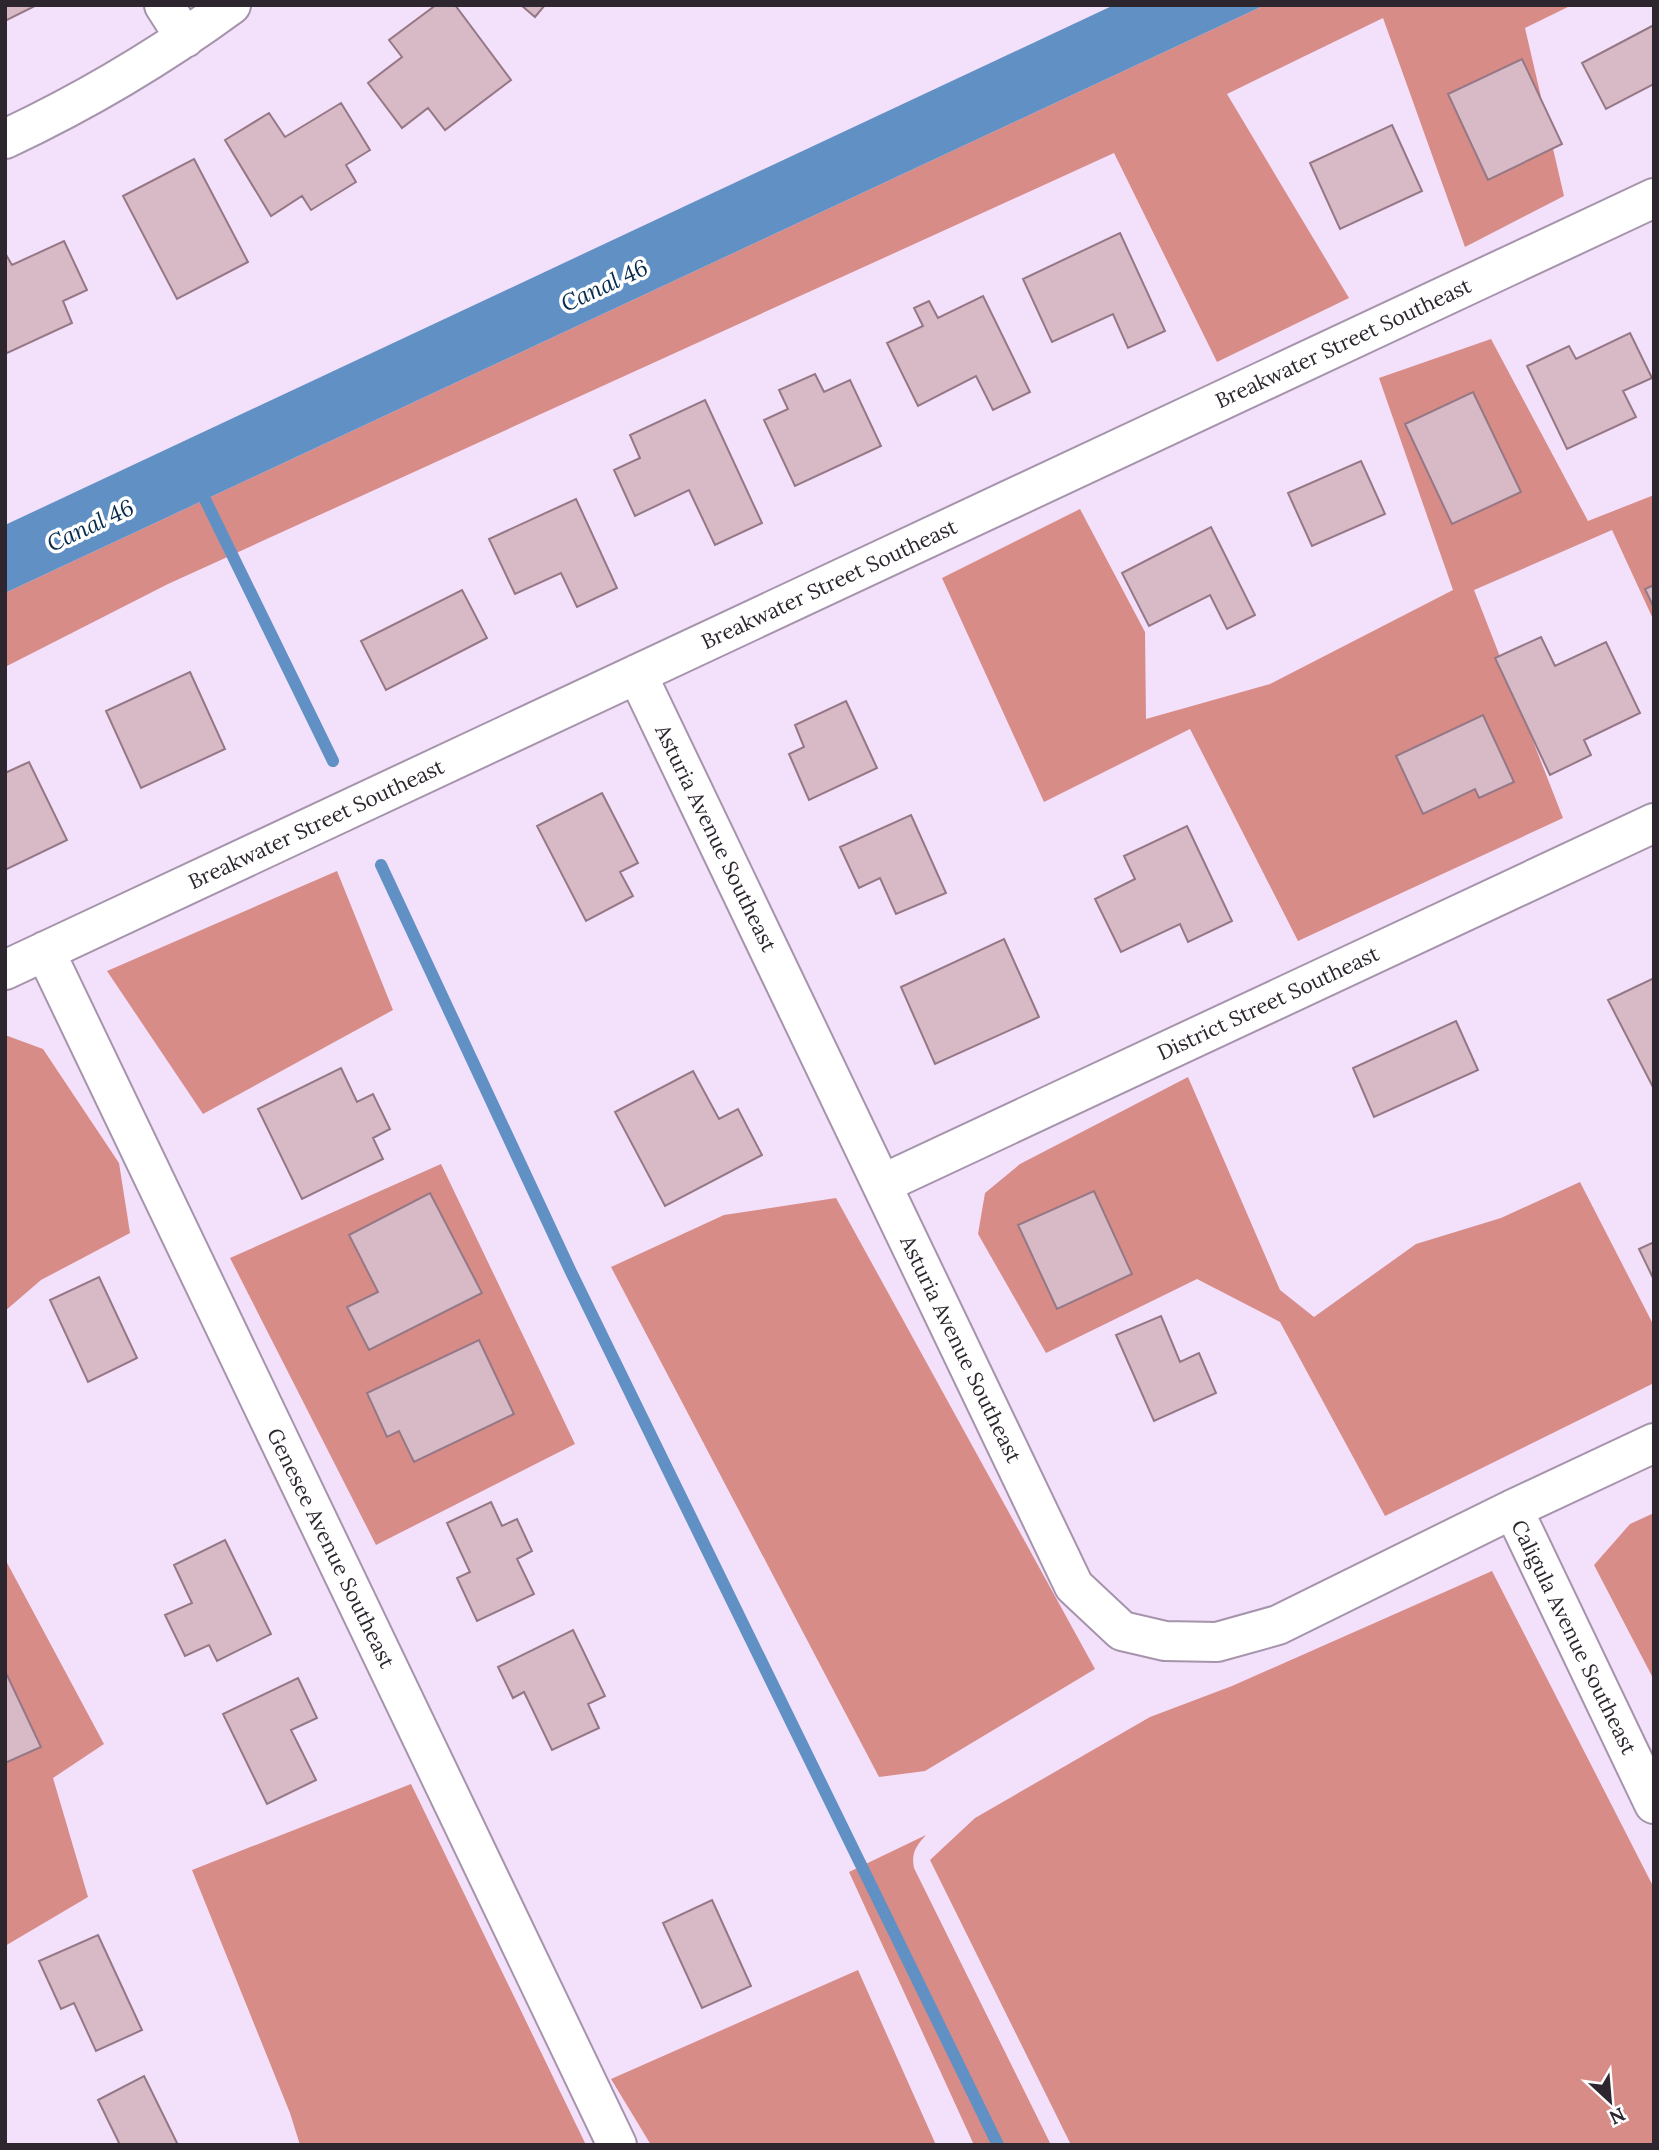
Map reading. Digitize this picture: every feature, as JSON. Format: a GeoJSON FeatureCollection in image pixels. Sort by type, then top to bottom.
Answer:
{"type":"FeatureCollection","features":[{"type":"Feature","properties":{"kind":"street"},"geometry":{"type":"LineString","coordinates":[[164,5],[186,38]]}},
{"type":"Feature","properties":{"kind":"street"},"geometry":{"type":"LineString","coordinates":[[5,139],[57,115],[186,38],[231,5]]}},
{"type":"Feature","properties":{"kind":"street","name":"Breakwater Street Southeast"},"geometry":{"type":"LineString","coordinates":[[5,970],[1654,198]]}},
{"type":"Feature","properties":{"kind":"street","name":"Asturia Avenue Southeast"},"geometry":{"type":"LineString","coordinates":[[637,674],[1074,1586],[1122,1631],[1165,1641],[1217,1642],[1278,1625],[1654,1443]]}},
{"type":"Feature","properties":{"kind":"street","name":"District Street Southeast"},"geometry":{"type":"LineString","coordinates":[[882,1184],[1654,823]]}},
{"type":"Feature","properties":{"kind":"street","name":"Genesee Avenue Southeast"},"geometry":{"type":"LineString","coordinates":[[45,951],[617,2145]]}},
{"type":"Feature","properties":{"kind":"street","name":"Caligula Avenue Southeast"},"geometry":{"type":"LineString","coordinates":[[1513,1509],[1654,1804]]}},
{"type":"Feature","properties":{"kind":"shaded area"},"geometry":{"type":"Polygon","coordinates":[[[1265,5],[1572,5],[1525,28],[1564,196],[1465,247],[1383,18],[1227,94],[1349,298],[1217,362],[1114,153],[168,584],[5,667],[5,593],[1265,5]]]}},
{"type":"Feature","properties":{"kind":"shaded area"},"geometry":{"type":"Polygon","coordinates":[[[1491,339],[1588,521],[1654,495],[1654,621],[1612,530],[1474,590],[1563,818],[1298,941],[1190,729],[1044,802],[942,578],[1080,509],[1145,632],[1146,719],[1270,684],[1453,590],[1379,378],[1491,339]]]}},
{"type":"Feature","properties":{"kind":"shaded area"},"geometry":{"type":"Polygon","coordinates":[[[337,871],[393,1010],[203,1114],[107,971],[337,871]]]}},
{"type":"Feature","properties":{"kind":"shaded area"},"geometry":{"type":"Polygon","coordinates":[[[5,1035],[43,1049],[119,1163],[130,1233],[41,1280],[5,1311],[5,1035]]]}},
{"type":"Feature","properties":{"kind":"shaded area"},"geometry":{"type":"Polygon","coordinates":[[[1188,1077],[1280,1290],[1314,1317],[1416,1244],[1501,1218],[1580,1182],[1654,1326],[1654,1383],[1385,1516],[1280,1322],[1197,1279],[1046,1353],[978,1234],[985,1193],[1020,1164],[1188,1077]]]}},
{"type":"Feature","properties":{"kind":"shaded area"},"geometry":{"type":"Polygon","coordinates":[[[441,1164],[575,1444],[376,1545],[230,1258],[441,1164]]]}},
{"type":"Feature","properties":{"kind":"shaded area"},"geometry":{"type":"Polygon","coordinates":[[[836,1198],[1095,1669],[925,1771],[879,1777],[611,1267],[724,1215],[836,1198]]]}},
{"type":"Feature","properties":{"kind":"shaded area"},"geometry":{"type":"Polygon","coordinates":[[[1654,1513],[1654,1680],[1594,1565],[1630,1524],[1654,1513]]]}},
{"type":"Feature","properties":{"kind":"shaded area"},"geometry":{"type":"Polygon","coordinates":[[[5,1559],[104,1744],[53,1778],[88,1897],[5,1946],[5,1559]]]}},
{"type":"Feature","properties":{"kind":"shaded area"},"geometry":{"type":"Polygon","coordinates":[[[1492,1571],[1654,1888],[1654,2145],[1071,2145],[930,1860],[975,1818],[1150,1717],[1232,1686],[1492,1571]]]}},
{"type":"Feature","properties":{"kind":"shaded area"},"geometry":{"type":"Polygon","coordinates":[[[411,1784],[586,2145],[300,2145],[290,2113],[192,1870],[411,1784]]]}},
{"type":"Feature","properties":{"kind":"shaded area"},"geometry":{"type":"Polygon","coordinates":[[[926,1835],[915,1850],[914,1868],[1051,2145],[974,2145],[849,1872],[926,1835]]]}},
{"type":"Feature","properties":{"kind":"shaded area"},"geometry":{"type":"Polygon","coordinates":[[[858,1970],[936,2145],[651,2145],[611,2079],[858,1970]]]}},
{"type":"Feature","properties":{"kind":"water","name":"Canal 46"},"geometry":{"type":"Polygon","coordinates":[[[1114,5],[1265,5],[5,593],[5,525],[1114,5]]]}},
{"type":"Feature","properties":{"kind":"building"},"geometry":{"type":"Polygon","coordinates":[[[5,5],[34,5],[35,6],[5,21],[5,5]]]}},
{"type":"Feature","properties":{"kind":"building"},"geometry":{"type":"Polygon","coordinates":[[[436,5],[455,5],[511,80],[445,130],[428,108],[402,128],[368,83],[402,57],[389,40],[436,5]]]}},
{"type":"Feature","properties":{"kind":"building"},"geometry":{"type":"Polygon","coordinates":[[[521,5],[545,5],[535,17],[521,5]]]}},
{"type":"Feature","properties":{"kind":"building"},"geometry":{"type":"Polygon","coordinates":[[[1654,25],[1654,84],[1606,109],[1582,63],[1654,25]]]}},
{"type":"Feature","properties":{"kind":"building"},"geometry":{"type":"Polygon","coordinates":[[[1522,59],[1562,144],[1488,180],[1448,94],[1522,59]]]}},
{"type":"Feature","properties":{"kind":"building"},"geometry":{"type":"Polygon","coordinates":[[[341,103],[370,150],[346,165],[356,182],[311,210],[302,196],[271,216],[225,140],[269,113],[285,137],[341,103]]]}},
{"type":"Feature","properties":{"kind":"building"},"geometry":{"type":"Polygon","coordinates":[[[1392,125],[1422,191],[1340,229],[1310,163],[1392,125]]]}},
{"type":"Feature","properties":{"kind":"building"},"geometry":{"type":"Polygon","coordinates":[[[194,159],[248,262],[177,299],[123,196],[194,159]]]}},
{"type":"Feature","properties":{"kind":"building"},"geometry":{"type":"Polygon","coordinates":[[[1120,233],[1165,331],[1128,348],[1113,314],[1052,342],[1023,279],[1120,233]]]}},
{"type":"Feature","properties":{"kind":"building"},"geometry":{"type":"Polygon","coordinates":[[[64,241],[87,290],[63,301],[72,323],[5,354],[5,253],[12,265],[64,241]]]}},
{"type":"Feature","properties":{"kind":"building"},"geometry":{"type":"Polygon","coordinates":[[[983,296],[1030,392],[993,410],[976,376],[918,406],[887,343],[923,326],[914,308],[929,301],[938,318],[983,296]]]}},
{"type":"Feature","properties":{"kind":"building"},"geometry":{"type":"Polygon","coordinates":[[[1630,333],[1652,378],[1623,391],[1636,417],[1567,449],[1527,366],[1569,346],[1576,359],[1630,333]]]}},
{"type":"Feature","properties":{"kind":"building"},"geometry":{"type":"Polygon","coordinates":[[[815,374],[824,392],[850,380],[881,446],[795,486],[764,420],[788,409],[779,390],[815,374]]]}},
{"type":"Feature","properties":{"kind":"building"},"geometry":{"type":"Polygon","coordinates":[[[1473,392],[1521,492],[1452,524],[1405,424],[1473,392]]]}},
{"type":"Feature","properties":{"kind":"building"},"geometry":{"type":"Polygon","coordinates":[[[705,400],[762,523],[715,545],[689,490],[635,516],[614,470],[640,458],[630,435],[705,400]]]}},
{"type":"Feature","properties":{"kind":"building"},"geometry":{"type":"Polygon","coordinates":[[[1361,461],[1385,514],[1312,546],[1288,493],[1361,461]]]}},
{"type":"Feature","properties":{"kind":"building"},"geometry":{"type":"Polygon","coordinates":[[[576,499],[617,588],[577,607],[561,573],[515,594],[489,539],[576,499]]]}},
{"type":"Feature","properties":{"kind":"building"},"geometry":{"type":"Polygon","coordinates":[[[1211,527],[1255,615],[1227,629],[1210,595],[1149,626],[1122,573],[1211,527]]]}},
{"type":"Feature","properties":{"kind":"building"},"geometry":{"type":"Polygon","coordinates":[[[1654,585],[1654,608],[1645,589],[1654,585]]]}},
{"type":"Feature","properties":{"kind":"building"},"geometry":{"type":"Polygon","coordinates":[[[462,590],[487,638],[386,690],[361,641],[462,590]]]}},
{"type":"Feature","properties":{"kind":"building"},"geometry":{"type":"Polygon","coordinates":[[[1541,637],[1555,666],[1606,642],[1640,713],[1584,740],[1591,755],[1550,775],[1495,658],[1541,637]]]}},
{"type":"Feature","properties":{"kind":"building"},"geometry":{"type":"Polygon","coordinates":[[[190,672],[225,749],[141,788],[106,711],[190,672]]]}},
{"type":"Feature","properties":{"kind":"building"},"geometry":{"type":"Polygon","coordinates":[[[846,701],[877,768],[809,800],[789,754],[804,747],[795,725],[846,701]]]}},
{"type":"Feature","properties":{"kind":"building"},"geometry":{"type":"Polygon","coordinates":[[[1483,715],[1514,782],[1479,798],[1475,789],[1423,814],[1396,756],[1483,715]]]}},
{"type":"Feature","properties":{"kind":"building"},"geometry":{"type":"Polygon","coordinates":[[[29,762],[67,840],[5,870],[5,773],[29,762]]]}},
{"type":"Feature","properties":{"kind":"building"},"geometry":{"type":"Polygon","coordinates":[[[602,793],[638,863],[620,872],[633,896],[586,921],[537,826],[602,793]]]}},
{"type":"Feature","properties":{"kind":"building"},"geometry":{"type":"Polygon","coordinates":[[[911,815],[946,893],[896,914],[880,878],[859,888],[840,847],[911,815]]]}},
{"type":"Feature","properties":{"kind":"building"},"geometry":{"type":"Polygon","coordinates":[[[1187,826],[1232,921],[1188,942],[1180,924],[1121,952],[1095,899],[1135,879],[1124,856],[1187,826]]]}},
{"type":"Feature","properties":{"kind":"building"},"geometry":{"type":"Polygon","coordinates":[[[1004,939],[1039,1017],[935,1064],[901,987],[1004,939]]]}},
{"type":"Feature","properties":{"kind":"building"},"geometry":{"type":"Polygon","coordinates":[[[1654,978],[1654,1089],[1608,1000],[1654,978]]]}},
{"type":"Feature","properties":{"kind":"building"},"geometry":{"type":"Polygon","coordinates":[[[1456,1021],[1478,1070],[1374,1117],[1353,1068],[1456,1021]]]}},
{"type":"Feature","properties":{"kind":"building"},"geometry":{"type":"Polygon","coordinates":[[[341,1068],[357,1102],[373,1094],[390,1129],[373,1138],[383,1159],[302,1199],[258,1109],[341,1068]]]}},
{"type":"Feature","properties":{"kind":"building"},"geometry":{"type":"Polygon","coordinates":[[[693,1071],[719,1119],[738,1109],[762,1155],[665,1206],[615,1112],[693,1071]]]}},
{"type":"Feature","properties":{"kind":"building"},"geometry":{"type":"Polygon","coordinates":[[[1094,1191],[1132,1274],[1057,1309],[1018,1225],[1094,1191]]]}},
{"type":"Feature","properties":{"kind":"building"},"geometry":{"type":"Polygon","coordinates":[[[430,1193],[482,1293],[369,1350],[347,1307],[378,1292],[349,1235],[430,1193]]]}},
{"type":"Feature","properties":{"kind":"building"},"geometry":{"type":"Polygon","coordinates":[[[1654,1242],[1654,1280],[1639,1249],[1654,1242]]]}},
{"type":"Feature","properties":{"kind":"building"},"geometry":{"type":"Polygon","coordinates":[[[99,1277],[137,1358],[88,1382],[50,1300],[99,1277]]]}},
{"type":"Feature","properties":{"kind":"building"},"geometry":{"type":"Polygon","coordinates":[[[1161,1316],[1180,1362],[1199,1353],[1216,1393],[1154,1421],[1116,1335],[1161,1316]]]}},
{"type":"Feature","properties":{"kind":"building"},"geometry":{"type":"Polygon","coordinates":[[[479,1340],[514,1414],[414,1462],[399,1431],[387,1437],[367,1393],[479,1340]]]}},
{"type":"Feature","properties":{"kind":"building"},"geometry":{"type":"Polygon","coordinates":[[[491,1502],[502,1526],[517,1519],[532,1551],[517,1559],[534,1594],[477,1621],[457,1578],[470,1572],[447,1523],[491,1502]]]}},
{"type":"Feature","properties":{"kind":"building"},"geometry":{"type":"Polygon","coordinates":[[[225,1540],[271,1634],[217,1661],[209,1645],[185,1656],[165,1615],[192,1603],[174,1565],[225,1540]]]}},
{"type":"Feature","properties":{"kind":"building"},"geometry":{"type":"Polygon","coordinates":[[[573,1630],[605,1696],[588,1704],[599,1728],[552,1750],[524,1692],[513,1698],[498,1667],[573,1630]]]}},
{"type":"Feature","properties":{"kind":"building"},"geometry":{"type":"Polygon","coordinates":[[[7,1675],[41,1747],[5,1763],[5,1676],[7,1675]]]}},
{"type":"Feature","properties":{"kind":"building"},"geometry":{"type":"Polygon","coordinates":[[[298,1678],[317,1718],[291,1730],[316,1780],[267,1804],[223,1714],[298,1678]]]}},
{"type":"Feature","properties":{"kind":"building"},"geometry":{"type":"Polygon","coordinates":[[[712,1900],[751,1986],[702,2008],[663,1923],[712,1900]]]}},
{"type":"Feature","properties":{"kind":"building"},"geometry":{"type":"Polygon","coordinates":[[[98,1935],[142,2030],[96,2051],[74,2003],[61,2009],[39,1961],[98,1935]]]}},
{"type":"Feature","properties":{"kind":"building"},"geometry":{"type":"Polygon","coordinates":[[[144,2076],[178,2145],[120,2145],[98,2100],[144,2076]]]}},
{"type":"Feature","properties":{"kind":"waterway"},"geometry":{"type":"LineString","coordinates":[[198,485],[333,761]]}},
{"type":"Feature","properties":{"kind":"waterway"},"geometry":{"type":"LineString","coordinates":[[381,865],[571,1272],[998,2145]]}}]}
